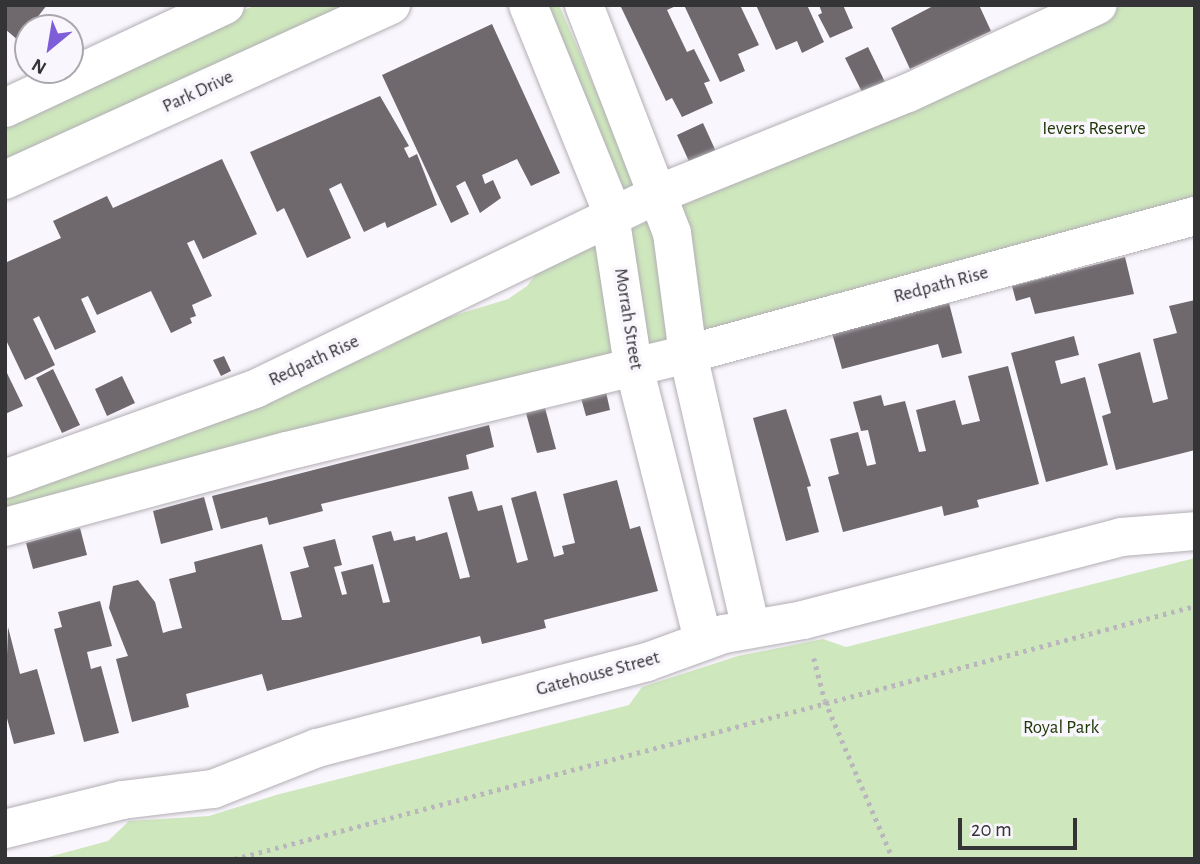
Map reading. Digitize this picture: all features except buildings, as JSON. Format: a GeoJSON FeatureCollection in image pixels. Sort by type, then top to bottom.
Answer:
{"type":"FeatureCollection","features":[{"type":"Feature","properties":{"kind":"street","name":"Park Drive"},"geometry":{"type":"LineString","coordinates":[[5,180],[391,5]]}},
{"type":"Feature","properties":{"kind":"street","name":"Morrah Street"},"geometry":{"type":"LineString","coordinates":[[528,5],[611,217],[634,365],[703,640]]}},
{"type":"Feature","properties":{"kind":"street"},"geometry":{"type":"LineString","coordinates":[[584,5],[672,233],[688,354],[751,628]]}},
{"type":"Feature","properties":{"kind":"street"},"geometry":{"type":"LineString","coordinates":[[658,194],[908,93],[1098,5]]}},
{"type":"Feature","properties":{"kind":"street"},"geometry":{"type":"LineString","coordinates":[[5,108],[205,9]]}},
{"type":"Feature","properties":{"kind":"street","name":"Redpath Rise"},"geometry":{"type":"LineString","coordinates":[[5,479],[255,389],[658,194]]}},
{"type":"Feature","properties":{"kind":"street","name":"Redpath Rise"},"geometry":{"type":"LineString","coordinates":[[634,365],[688,354],[1195,216]]}},
{"type":"Feature","properties":{"kind":"street"},"geometry":{"type":"LineString","coordinates":[[5,527],[287,451],[634,365]]}},
{"type":"Feature","properties":{"kind":"street","name":"Gatehouse Street"},"geometry":{"type":"LineString","coordinates":[[5,829],[122,800],[213,789],[317,748],[647,662],[703,640],[751,628],[803,620],[1121,537],[1195,531]]}},
{"type":"Feature","properties":{"kind":"path"},"geometry":{"type":"LineString","coordinates":[[234,859],[825,701],[1195,606]]}},
{"type":"Feature","properties":{"kind":"path"},"geometry":{"type":"LineString","coordinates":[[803,620],[825,701],[893,859]]}},
{"type":"Feature","properties":{"kind":"green space"},"geometry":{"type":"Polygon","coordinates":[[[255,5],[358,5],[5,168],[5,122],[255,5]]]}},
{"type":"Feature","properties":{"kind":"green space"},"geometry":{"type":"Polygon","coordinates":[[[541,5],[559,5],[639,190],[623,197],[541,5]]]}},
{"type":"Feature","properties":{"kind":"green space","name":"Ievers Reserve"},"geometry":{"type":"Polygon","coordinates":[[[1123,5],[1195,5],[1195,206],[5,510],[5,492],[243,407],[383,350],[433,322],[508,299],[527,286],[548,259],[627,231],[1123,5]]]}},
{"type":"Feature","properties":{"kind":"green space","name":"Royal Park"},"geometry":{"type":"Polygon","coordinates":[[[1195,558],[1195,859],[41,859],[108,841],[129,821],[209,816],[276,795],[629,705],[642,687],[738,656],[823,639],[846,647],[1195,558]]]}}]}
